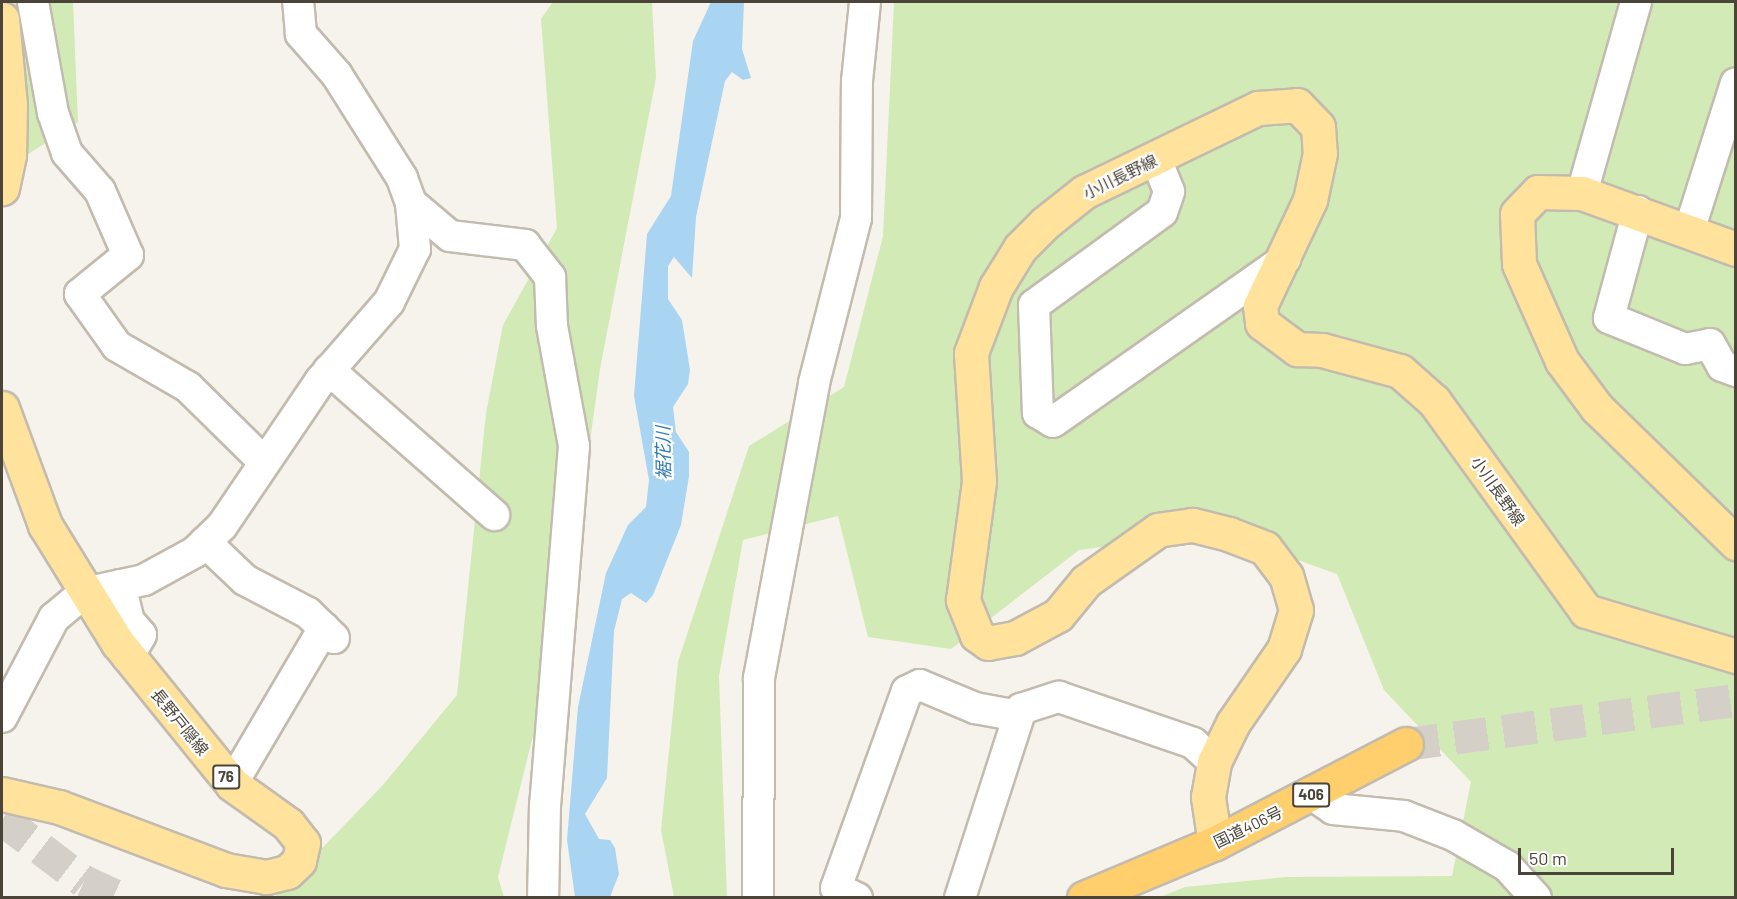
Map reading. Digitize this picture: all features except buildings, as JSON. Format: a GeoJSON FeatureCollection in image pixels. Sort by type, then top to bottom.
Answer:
{"type":"FeatureCollection","features":[{"type":"Feature","properties":{"kind":"highway","name":"国道406号"},"geometry":{"type":"LineString","coordinates":[[1084,897],[1215,843],[1313,795],[1406,744]]}},
{"type":"Feature","properties":{"kind":"main road"},"geometry":{"type":"LineString","coordinates":[[2,19],[10,105],[9,156],[2,188]]}},
{"type":"Feature","properties":{"kind":"main road","name":"小川長野線"},"geometry":{"type":"LineString","coordinates":[[1215,843],[1208,797],[1214,762],[1233,723],[1284,649],[1296,610],[1286,576],[1265,548],[1192,525],[1158,530],[1086,581],[1058,615],[1015,638],[988,643],[977,635],[963,600],[979,481],[971,353],[984,308],[1020,248],[1045,223],[1084,192],[1258,108],[1298,105],[1318,127],[1320,153],[1310,200],[1286,259],[1260,306],[1262,323],[1297,349],[1322,350],[1400,371],[1434,401],[1586,611],[1736,656]]}},
{"type":"Feature","properties":{"kind":"main road"},"geometry":{"type":"LineString","coordinates":[[1736,249],[1638,211],[1582,193],[1538,192],[1518,214],[1519,264],[1537,315],[1597,408],[1736,543]]}},
{"type":"Feature","properties":{"kind":"main road","name":"長野戸隠線"},"geometry":{"type":"LineString","coordinates":[[2,408],[45,525],[84,593],[129,657],[232,784],[288,824],[303,843],[299,861],[287,872],[267,877],[226,870],[59,807],[2,794]]}},
{"type":"Feature","properties":{"kind":"street"},"geometry":{"type":"LineString","coordinates":[[33,2],[52,113],[67,153],[100,191],[128,255],[80,294],[117,346],[188,387],[264,462]]}},
{"type":"Feature","properties":{"kind":"street"},"geometry":{"type":"LineString","coordinates":[[2,717],[54,618],[84,593],[144,580],[205,542],[329,370],[389,302],[416,249],[411,203],[384,144],[338,75],[301,34],[298,2]]}},
{"type":"Feature","properties":{"kind":"street"},"geometry":{"type":"LineString","coordinates":[[758,897],[759,678],[814,383],[856,218],[857,81],[866,2]]}},
{"type":"Feature","properties":{"kind":"street"},"geometry":{"type":"LineString","coordinates":[[1582,193],[1636,2]]}},
{"type":"Feature","properties":{"kind":"street"},"geometry":{"type":"LineString","coordinates":[[1689,231],[1736,83]]}},
{"type":"Feature","properties":{"kind":"street"},"geometry":{"type":"LineString","coordinates":[[1156,159],[1169,192],[1162,212],[1034,305],[1038,413],[1053,422],[1286,259]]}},
{"type":"Feature","properties":{"kind":"street"},"geometry":{"type":"LineString","coordinates":[[411,203],[450,236],[525,245],[550,277],[552,326],[574,446],[545,805],[543,897]]}},
{"type":"Feature","properties":{"kind":"street"},"geometry":{"type":"LineString","coordinates":[[1638,211],[1609,318],[1685,349],[1710,344],[1722,366],[1736,371]]}},
{"type":"Feature","properties":{"kind":"street"},"geometry":{"type":"LineString","coordinates":[[329,370],[494,515]]}},
{"type":"Feature","properties":{"kind":"street"},"geometry":{"type":"LineString","coordinates":[[205,542],[245,580],[308,613],[329,633],[232,784]]}},
{"type":"Feature","properties":{"kind":"street"},"geometry":{"type":"LineString","coordinates":[[120,585],[129,621],[141,635],[129,657]]}},
{"type":"Feature","properties":{"kind":"street"},"geometry":{"type":"LineString","coordinates":[[857,897],[836,888],[907,691],[920,685],[975,708],[1018,716]]}},
{"type":"Feature","properties":{"kind":"street"},"geometry":{"type":"LineString","coordinates":[[960,897],[1021,709],[1059,697],[1193,743],[1214,762]]}},
{"type":"Feature","properties":{"kind":"street"},"geometry":{"type":"LineString","coordinates":[[1313,795],[1333,809],[1404,816],[1453,835],[1507,866],[1536,897]]}},
{"type":"Feature","properties":{"kind":"green space"},"geometry":{"type":"Polygon","coordinates":[[[2,2],[73,2],[78,122],[2,171],[2,2]]]}},
{"type":"Feature","properties":{"kind":"green space"},"geometry":{"type":"Polygon","coordinates":[[[553,2],[652,2],[656,78],[600,369],[570,586],[498,877],[504,897],[274,898],[383,785],[457,695],[486,413],[503,325],[557,228],[541,19],[553,2]]]}},
{"type":"Feature","properties":{"kind":"green space"},"geometry":{"type":"Polygon","coordinates":[[[894,2],[1735,2],[1735,897],[1160,897],[1185,887],[1286,877],[1452,876],[1471,782],[1384,690],[1337,574],[1218,532],[1079,550],[951,649],[868,637],[838,516],[743,540],[719,676],[727,897],[674,897],[661,830],[678,662],[749,446],[844,387],[883,236],[894,2]]]}},
{"type":"Feature","properties":{"kind":"water","name":"裾花川"},"geometry":{"type":"Polygon","coordinates":[[[711,2],[744,2],[742,49],[751,78],[743,80],[732,72],[725,81],[696,217],[692,278],[674,257],[668,266],[668,299],[682,320],[690,370],[688,384],[673,407],[676,432],[689,452],[689,476],[681,525],[653,595],[646,603],[631,593],[622,599],[614,631],[607,778],[585,814],[599,839],[610,840],[615,848],[619,874],[610,897],[575,897],[567,840],[578,707],[606,573],[628,525],[646,507],[649,480],[634,396],[647,234],[671,196],[693,41],[711,2]]]}},
{"type":"Feature","properties":{"kind":"tunnel"},"geometry":{"type":"LineString","coordinates":[[1406,744],[1736,700]]}},
{"type":"Feature","properties":{"kind":"tunnel"},"geometry":{"type":"LineString","coordinates":[[2,819],[84,881],[121,898]]}}]}
